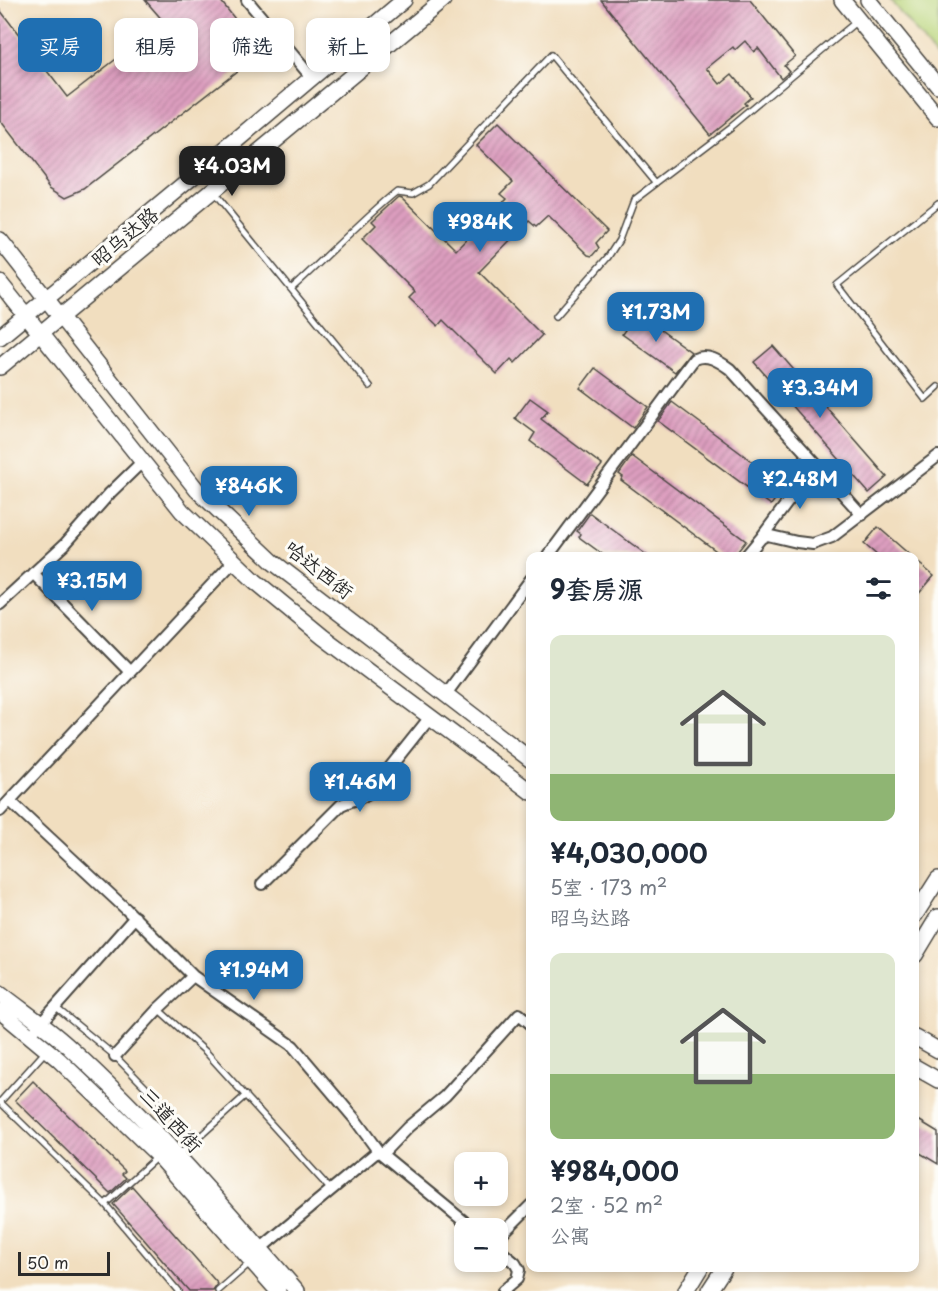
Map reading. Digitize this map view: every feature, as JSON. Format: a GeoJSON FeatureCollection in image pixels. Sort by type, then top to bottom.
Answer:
{"type":"FeatureCollection","features":[{"type":"Feature","properties":{"kind":"main road","name":"昭乌达路"},"geometry":{"type":"LineString","coordinates":[[0,337],[404,0]]}},
{"type":"Feature","properties":{"kind":"main road","name":"昭乌达路"},"geometry":{"type":"LineString","coordinates":[[0,367],[443,0]]}},
{"type":"Feature","properties":{"kind":"main road"},"geometry":{"type":"LineString","coordinates":[[842,0],[938,118]]}},
{"type":"Feature","properties":{"kind":"main road"},"geometry":{"type":"LineString","coordinates":[[868,0],[938,86]]}},
{"type":"Feature","properties":{"kind":"main road","name":"哈达西街"},"geometry":{"type":"LineString","coordinates":[[0,240],[197,490],[273,562],[526,756]]}},
{"type":"Feature","properties":{"kind":"main road"},"geometry":{"type":"LineString","coordinates":[[0,283],[182,511],[234,561],[322,637],[526,788]]}},
{"type":"Feature","properties":{"kind":"main road"},"geometry":{"type":"LineString","coordinates":[[919,909],[938,879]]}},
{"type":"Feature","properties":{"kind":"main road"},"geometry":{"type":"LineString","coordinates":[[919,948],[938,917]]}},
{"type":"Feature","properties":{"kind":"main road","name":"三道西街"},"geometry":{"type":"LineString","coordinates":[[0,993],[35,1030],[71,1049],[177,1157],[256,1255],[297,1291]]}},
{"type":"Feature","properties":{"kind":"main road"},"geometry":{"type":"LineString","coordinates":[[0,1011],[35,1030],[47,1050],[159,1156],[256,1255],[278,1291]]}},
{"type":"Feature","properties":{"kind":"main road"},"geometry":{"type":"LineString","coordinates":[[919,1039],[938,1050]]}},
{"type":"Feature","properties":{"kind":"main road"},"geometry":{"type":"LineString","coordinates":[[919,1069],[938,1080]]}},
{"type":"Feature","properties":{"kind":"main road"},"geometry":{"type":"LineString","coordinates":[[686,1291],[698,1272]]}},
{"type":"Feature","properties":{"kind":"main road"},"geometry":{"type":"LineString","coordinates":[[709,1291],[721,1272]]}},
{"type":"Feature","properties":{"kind":"street"},"geometry":{"type":"LineString","coordinates":[[247,0],[312,78]]}},
{"type":"Feature","properties":{"kind":"street"},"geometry":{"type":"LineString","coordinates":[[551,552],[694,359],[701,356],[718,360],[730,369],[862,515]]}},
{"type":"Feature","properties":{"kind":"street"},"geometry":{"type":"LineString","coordinates":[[761,538],[767,534],[813,544],[832,537],[938,456]]}},
{"type":"Feature","properties":{"kind":"street"},"geometry":{"type":"LineString","coordinates":[[0,604],[65,544],[110,493],[142,462]]}},
{"type":"Feature","properties":{"kind":"street"},"geometry":{"type":"LineString","coordinates":[[749,552],[816,464]]}},
{"type":"Feature","properties":{"kind":"street"},"geometry":{"type":"LineString","coordinates":[[0,812],[234,561]]}},
{"type":"Feature","properties":{"kind":"street"},"geometry":{"type":"LineString","coordinates":[[33,573],[130,672]]}},
{"type":"Feature","properties":{"kind":"street"},"geometry":{"type":"LineString","coordinates":[[446,694],[526,586]]}},
{"type":"Feature","properties":{"kind":"street"},"geometry":{"type":"LineString","coordinates":[[262,884],[341,805],[353,799],[363,798],[371,791],[430,717]]}},
{"type":"Feature","properties":{"kind":"street"},"geometry":{"type":"LineString","coordinates":[[10,801],[135,917],[193,976],[293,1046],[354,1118],[380,1153],[460,1218]]}},
{"type":"Feature","properties":{"kind":"street"},"geometry":{"type":"LineString","coordinates":[[35,1030],[135,917]]}},
{"type":"Feature","properties":{"kind":"street"},"geometry":{"type":"LineString","coordinates":[[115,1056],[158,1009],[193,976]]}},
{"type":"Feature","properties":{"kind":"street"},"geometry":{"type":"LineString","coordinates":[[256,1255],[445,1096],[519,1014],[526,1020]]}},
{"type":"Feature","properties":{"kind":"street"},"geometry":{"type":"LineString","coordinates":[[508,1228],[526,1210]]}},
{"type":"Feature","properties":{"kind":"street"},"geometry":{"type":"LineString","coordinates":[[503,1291],[517,1279],[519,1270],[508,1258]]}},
{"type":"Feature","properties":{"kind":"lane"},"geometry":{"type":"LineString","coordinates":[[556,315],[608,257],[619,240],[634,200],[730,127],[858,20]]}},
{"type":"Feature","properties":{"kind":"lane"},"geometry":{"type":"LineString","coordinates":[[291,289],[322,262],[364,219],[397,191],[413,193],[429,184],[551,56],[656,182]]}},
{"type":"Feature","properties":{"kind":"lane"},"geometry":{"type":"LineString","coordinates":[[212,192],[369,386]]}},
{"type":"Feature","properties":{"kind":"lane"},"geometry":{"type":"LineString","coordinates":[[938,203],[837,285],[925,399],[938,387]]}},
{"type":"Feature","properties":{"kind":"lane"},"geometry":{"type":"LineString","coordinates":[[55,1007],[115,1056],[196,1139]]}},
{"type":"Feature","properties":{"kind":"lane"},"geometry":{"type":"LineString","coordinates":[[158,1009],[206,1052],[331,1191]]}},
{"type":"Feature","properties":{"kind":"lane"},"geometry":{"type":"LineString","coordinates":[[47,1050],[0,1102],[105,1204],[178,1291]]}},
{"type":"Feature","properties":{"kind":"lane"},"geometry":{"type":"LineString","coordinates":[[177,1157],[246,1095]]}},
{"type":"Feature","properties":{"kind":"lane"},"geometry":{"type":"LineString","coordinates":[[105,1204],[159,1156]]}},
{"type":"Feature","properties":{"kind":"lane"},"geometry":{"type":"LineString","coordinates":[[218,1291],[256,1255]]}},
{"type":"Feature","properties":{"kind":"green space"},"geometry":{"type":"Polygon","coordinates":[[[890,0],[938,0],[938,59],[890,0]]]}},
{"type":"Feature","properties":{"kind":"building"},"geometry":{"type":"Polygon","coordinates":[[[145,0],[220,0],[234,18],[210,18],[210,72],[235,72],[85,189],[67,197],[51,187],[0,121],[0,10],[18,33],[18,72],[48,72],[67,97],[114,61],[114,72],[198,72],[198,18],[161,18],[145,0]]]}},
{"type":"Feature","properties":{"kind":"building"},"geometry":{"type":"Polygon","coordinates":[[[601,0],[750,0],[795,56],[784,65],[789,71],[781,78],[758,48],[754,52],[745,41],[735,50],[733,47],[707,68],[720,84],[732,74],[751,97],[744,103],[746,105],[710,134],[601,0]]]}},
{"type":"Feature","properties":{"kind":"building"},"geometry":{"type":"Polygon","coordinates":[[[498,123],[607,231],[596,243],[599,248],[592,256],[588,255],[548,216],[536,227],[529,221],[479,272],[542,335],[515,363],[511,359],[497,374],[443,320],[438,326],[409,298],[415,292],[362,239],[376,225],[372,221],[399,196],[456,250],[507,198],[501,193],[513,181],[476,145],[498,123]]]}},
{"type":"Feature","properties":{"kind":"building"},"geometry":{"type":"Polygon","coordinates":[[[637,313],[691,352],[675,372],[622,334],[637,313]]]}},
{"type":"Feature","properties":{"kind":"building"},"geometry":{"type":"Polygon","coordinates":[[[773,346],[887,477],[869,493],[754,362],[773,346]]]}},
{"type":"Feature","properties":{"kind":"building"},"geometry":{"type":"Polygon","coordinates":[[[595,368],[648,407],[633,428],[580,388],[595,368]]]}},
{"type":"Feature","properties":{"kind":"building"},"geometry":{"type":"Polygon","coordinates":[[[530,398],[548,411],[541,419],[602,465],[587,484],[530,441],[535,433],[515,418],[530,398]]]}},
{"type":"Feature","properties":{"kind":"building"},"geometry":{"type":"Polygon","coordinates":[[[672,402],[785,486],[771,505],[658,421],[672,402]]]}},
{"type":"Feature","properties":{"kind":"building"},"geometry":{"type":"Polygon","coordinates":[[[632,456],[746,541],[737,552],[718,552],[621,480],[623,477],[619,474],[632,456]]]}},
{"type":"Feature","properties":{"kind":"building"},"geometry":{"type":"Polygon","coordinates":[[[590,513],[643,552],[600,552],[579,537],[581,534],[577,531],[590,513]]]}},
{"type":"Feature","properties":{"kind":"building"},"geometry":{"type":"Polygon","coordinates":[[[878,527],[906,552],[873,552],[864,544],[878,527]]]}},
{"type":"Feature","properties":{"kind":"building"},"geometry":{"type":"Polygon","coordinates":[[[919,563],[934,576],[919,593],[919,563]]]}},
{"type":"Feature","properties":{"kind":"building"},"geometry":{"type":"Polygon","coordinates":[[[33,1081],[125,1171],[122,1174],[126,1178],[110,1193],[15,1100],[33,1081]]]}},
{"type":"Feature","properties":{"kind":"building"},"geometry":{"type":"Polygon","coordinates":[[[919,1120],[938,1132],[938,1164],[919,1152],[919,1120]]]}},
{"type":"Feature","properties":{"kind":"building"},"geometry":{"type":"Polygon","coordinates":[[[132,1186],[218,1284],[213,1291],[189,1291],[113,1204],[132,1186]]]}}]}
